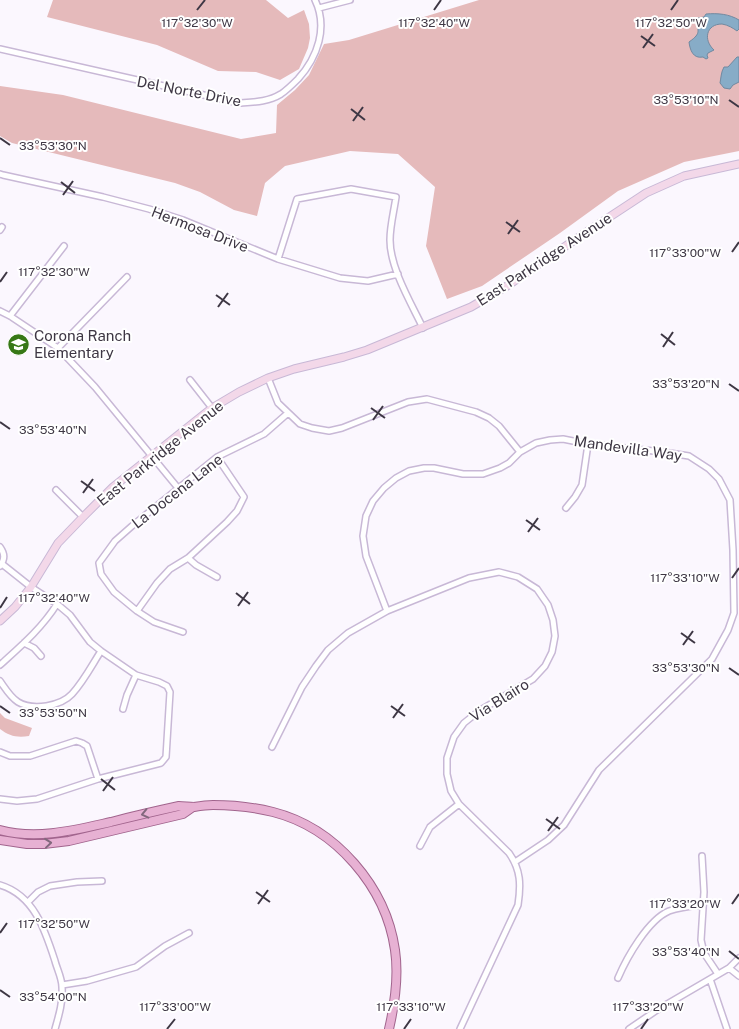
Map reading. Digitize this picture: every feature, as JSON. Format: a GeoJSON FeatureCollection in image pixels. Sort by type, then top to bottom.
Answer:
{"type":"FeatureCollection","features":[{"type":"Feature","properties":{"kind":"main road","name":"East Parkridge Avenue"},"geometry":{"type":"LineString","coordinates":[[0,621],[15,607],[31,587],[58,543],[83,517],[114,488],[212,408],[268,378],[294,369],[367,350],[471,307],[507,286],[576,238],[646,193],[684,176],[739,164]]}},
{"type":"Feature","properties":{"kind":"main road"},"geometry":{"type":"LineString","coordinates":[[0,830],[28,835],[67,831],[179,806],[231,805],[251,807],[295,820],[314,830],[342,851],[356,866],[378,899],[390,928],[397,969],[396,990],[389,1029]]}},
{"type":"Feature","properties":{"kind":"main road"},"geometry":{"type":"LineString","coordinates":[[0,840],[27,844],[44,844],[69,840],[183,814],[193,807]]}},
{"type":"Feature","properties":{"kind":"street"},"geometry":{"type":"LineString","coordinates":[[315,0],[319,8],[350,0]]}},
{"type":"Feature","properties":{"kind":"street","name":"Del Norte Drive"},"geometry":{"type":"LineString","coordinates":[[0,49],[239,103],[265,101],[281,94],[307,69],[318,47],[321,34],[319,8]]}},
{"type":"Feature","properties":{"kind":"street","name":"Hermosa Drive"},"geometry":{"type":"LineString","coordinates":[[0,174],[149,209],[183,220],[278,259],[340,278],[368,281],[398,274]]}},
{"type":"Feature","properties":{"kind":"street"},"geometry":{"type":"LineString","coordinates":[[278,259],[296,199],[351,189],[396,197],[390,240],[391,254],[398,274],[423,328]]}},
{"type":"Feature","properties":{"kind":"street"},"geometry":{"type":"LineString","coordinates":[[10,316],[64,246]]}},
{"type":"Feature","properties":{"kind":"street"},"geometry":{"type":"LineString","coordinates":[[58,348],[127,278]]}},
{"type":"Feature","properties":{"kind":"street"},"geometry":{"type":"LineString","coordinates":[[0,311],[58,348],[95,387],[178,488]]}},
{"type":"Feature","properties":{"kind":"street"},"geometry":{"type":"LineString","coordinates":[[268,378],[278,402],[300,424],[312,428],[329,431],[342,428],[408,402],[428,399],[489,418],[499,426],[520,452]]}},
{"type":"Feature","properties":{"kind":"street"},"geometry":{"type":"LineString","coordinates":[[190,380],[212,408]]}},
{"type":"Feature","properties":{"kind":"street","name":"La Docena Lane"},"geometry":{"type":"LineString","coordinates":[[138,611],[114,592],[101,574],[99,563],[115,541],[217,456],[264,434],[288,413]]}},
{"type":"Feature","properties":{"kind":"street","name":"Mandevilla Way"},"geometry":{"type":"LineString","coordinates":[[388,611],[366,556],[363,536],[366,516],[373,501],[384,488],[396,478],[409,471],[434,468],[463,474],[483,474],[509,463],[520,452],[536,443],[564,439],[588,444],[689,456],[709,469],[719,480],[730,500],[734,613],[728,630],[712,659],[599,770],[564,825],[548,840],[515,862]]}},
{"type":"Feature","properties":{"kind":"street"},"geometry":{"type":"LineString","coordinates":[[566,508],[582,485],[588,444]]}},
{"type":"Feature","properties":{"kind":"street"},"geometry":{"type":"LineString","coordinates":[[184,632],[154,622],[138,611],[157,583],[170,569],[188,558],[228,522],[237,511],[244,497],[217,456]]}},
{"type":"Feature","properties":{"kind":"street"},"geometry":{"type":"LineString","coordinates":[[56,490],[83,517]]}},
{"type":"Feature","properties":{"kind":"street"},"geometry":{"type":"LineString","coordinates":[[0,547],[4,552],[1,565],[70,615],[90,642],[100,651],[136,674],[167,686],[170,692],[168,741],[166,757],[162,762],[38,799],[17,801],[0,799]]}},
{"type":"Feature","properties":{"kind":"street"},"geometry":{"type":"LineString","coordinates":[[188,558],[217,577]]}},
{"type":"Feature","properties":{"kind":"street","name":"Via Blairo"},"geometry":{"type":"LineString","coordinates":[[272,747],[302,687],[328,650],[348,633],[388,611],[469,578],[499,572],[518,577],[537,589],[548,605],[553,620],[554,636],[552,652],[545,666],[533,680],[479,711],[464,723],[454,738],[447,758],[447,774],[451,791],[460,804],[508,853],[515,862],[520,879],[518,905],[460,1029]]}},
{"type":"Feature","properties":{"kind":"street"},"geometry":{"type":"LineString","coordinates":[[0,665],[24,643],[49,616],[57,604]]}},
{"type":"Feature","properties":{"kind":"street"},"geometry":{"type":"LineString","coordinates":[[24,643],[34,648],[41,656]]}},
{"type":"Feature","properties":{"kind":"street"},"geometry":{"type":"LineString","coordinates":[[0,681],[10,695],[18,702],[31,707],[48,706],[71,695],[82,682],[100,651]]}},
{"type":"Feature","properties":{"kind":"street"},"geometry":{"type":"LineString","coordinates":[[123,709],[136,674]]}},
{"type":"Feature","properties":{"kind":"street"},"geometry":{"type":"LineString","coordinates":[[0,752],[10,756],[30,756],[76,741],[82,742],[87,746],[98,780]]}},
{"type":"Feature","properties":{"kind":"street"},"geometry":{"type":"LineString","coordinates":[[420,846],[430,827],[460,804]]}},
{"type":"Feature","properties":{"kind":"street"},"geometry":{"type":"LineString","coordinates":[[702,856],[704,892],[702,940],[704,953],[718,974]]}},
{"type":"Feature","properties":{"kind":"street"},"geometry":{"type":"LineString","coordinates":[[28,902],[38,892],[50,886],[102,880]]}},
{"type":"Feature","properties":{"kind":"street"},"geometry":{"type":"LineString","coordinates":[[0,884],[6,886],[28,902],[40,920],[48,940],[62,985],[62,1008],[55,1029]]}},
{"type":"Feature","properties":{"kind":"street"},"geometry":{"type":"LineString","coordinates":[[618,978],[625,960],[657,918],[669,911],[703,905]]}},
{"type":"Feature","properties":{"kind":"street"},"geometry":{"type":"LineString","coordinates":[[62,985],[87,981],[136,967],[165,946],[189,933]]}},
{"type":"Feature","properties":{"kind":"street"},"geometry":{"type":"LineString","coordinates":[[629,1029],[728,968],[739,958]]}},
{"type":"Feature","properties":{"kind":"street"},"geometry":{"type":"LineString","coordinates":[[728,968],[739,976]]}},
{"type":"Feature","properties":{"kind":"street"},"geometry":{"type":"LineString","coordinates":[[710,979],[728,1029]]}},
{"type":"Feature","properties":{"kind":"shaded area"},"geometry":{"type":"Polygon","coordinates":[[[53,0],[266,0],[288,18],[304,10],[309,24],[310,38],[299,69],[280,80],[256,72],[218,71],[157,45],[47,17],[53,0]]]}},
{"type":"Feature","properties":{"kind":"shaded area"},"geometry":{"type":"Polygon","coordinates":[[[479,0],[739,0],[739,151],[684,162],[618,191],[482,286],[447,299],[426,246],[435,187],[398,154],[350,151],[285,166],[265,183],[257,216],[234,210],[200,192],[175,183],[12,143],[0,136],[0,86],[63,95],[241,139],[276,133],[277,105],[309,75],[324,44],[349,40],[479,0]]]}},
{"type":"Feature","properties":{"kind":"shaded area"},"geometry":{"type":"Polygon","coordinates":[[[0,713],[5,718],[32,728],[29,736],[13,736],[0,729],[0,713]]]}},
{"type":"Feature","properties":{"kind":"water"},"geometry":{"type":"Polygon","coordinates":[[[706,14],[731,16],[739,20],[739,29],[737,31],[722,24],[712,27],[707,37],[714,50],[708,53],[708,58],[706,59],[694,55],[689,42],[698,32],[698,18],[704,17],[706,14]]]}},
{"type":"Feature","properties":{"kind":"water"},"geometry":{"type":"Polygon","coordinates":[[[739,57],[739,82],[730,89],[724,88],[720,83],[723,69],[728,67],[739,57]]]}},
{"type":"Feature","properties":{"kind":"place","name":"Corona Ranch Elementary"},"geometry":{"type":"Point","coordinates":[18,344]}}]}
